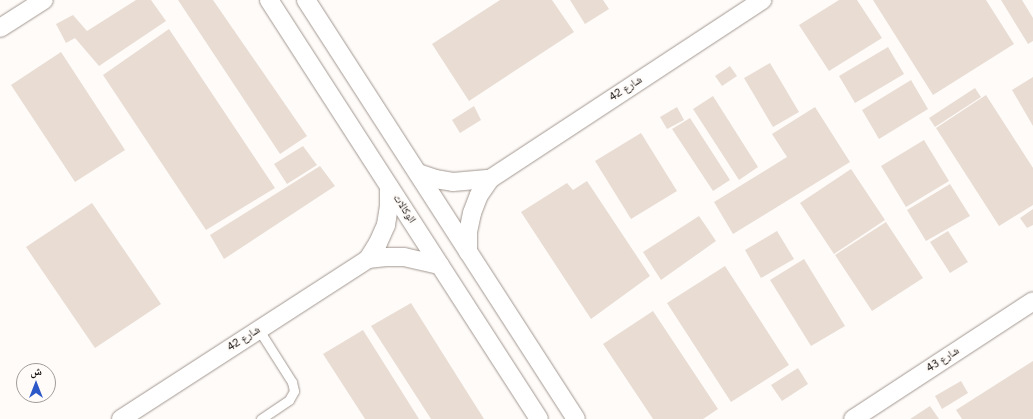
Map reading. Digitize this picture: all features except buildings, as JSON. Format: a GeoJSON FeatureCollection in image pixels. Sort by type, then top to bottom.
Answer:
{"type":"FeatureCollection","features":[{"type":"Feature","properties":{"kind":"street"},"geometry":{"type":"LineString","coordinates":[[0,28],[44,0]]}},
{"type":"Feature","properties":{"kind":"street","name":"الوكالات"},"geometry":{"type":"LineString","coordinates":[[269,0],[539,419]]}},
{"type":"Feature","properties":{"kind":"street"},"geometry":{"type":"LineString","coordinates":[[306,0],[576,419]]}},
{"type":"Feature","properties":{"kind":"street","name":"شارع 42"},"geometry":{"type":"LineString","coordinates":[[468,252],[468,232],[472,213],[479,195],[490,179],[763,0]]}},
{"type":"Feature","properties":{"kind":"street","name":"شارع 42"},"geometry":{"type":"LineString","coordinates":[[418,173],[435,179],[453,182],[490,179]]}},
{"type":"Feature","properties":{"kind":"street","name":"شارع 42"},"geometry":{"type":"LineString","coordinates":[[368,260],[386,225],[389,206],[389,187]]}},
{"type":"Feature","properties":{"kind":"street","name":"شارع 42"},"geometry":{"type":"LineString","coordinates":[[121,419],[368,260],[386,257],[404,257],[440,265]]}},
{"type":"Feature","properties":{"kind":"street","name":"شارع 43"},"geometry":{"type":"LineString","coordinates":[[853,419],[1033,300]]}},
{"type":"Feature","properties":{"kind":"lane"},"geometry":{"type":"LineString","coordinates":[[259,330],[292,382],[294,391],[289,400],[264,418]]}}]}
